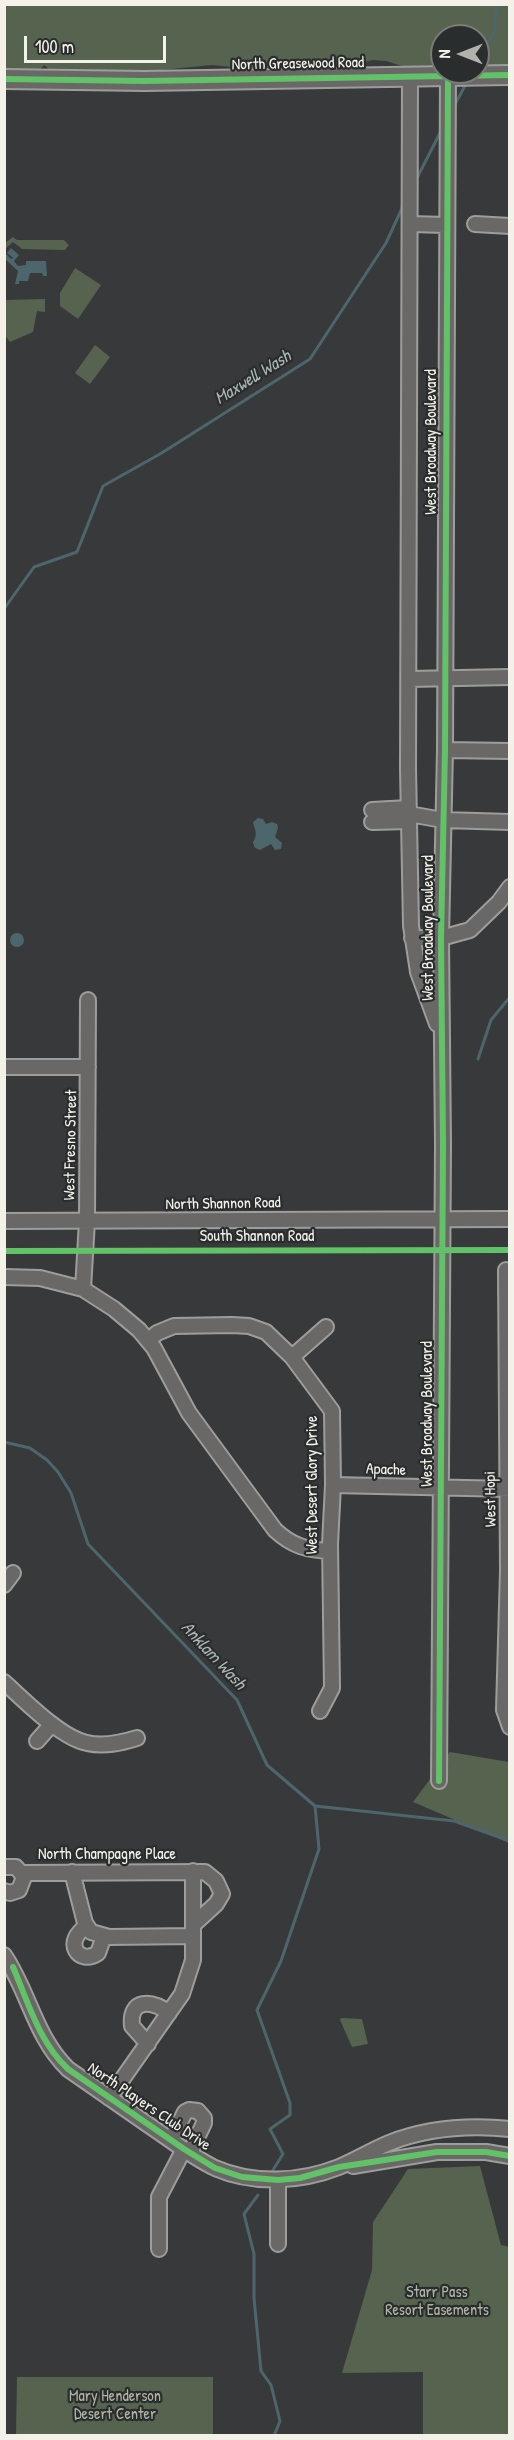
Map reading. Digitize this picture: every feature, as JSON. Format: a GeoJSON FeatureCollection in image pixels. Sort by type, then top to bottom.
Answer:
{"type":"FeatureCollection","features":[{"type":"Feature","properties":{"kind":"main road","name":"North Greasewood Road"},"geometry":{"type":"LineString","coordinates":[[4,79],[144,81],[430,75]]}},
{"type":"Feature","properties":{"kind":"main road","name":"North Greasewood Road"},"geometry":{"type":"LineString","coordinates":[[490,75],[510,75]]}},
{"type":"Feature","properties":{"kind":"street","name":"West Broadway Boulevard"},"geometry":{"type":"LineString","coordinates":[[410,75],[409,814],[412,938],[418,972],[432,1008],[442,1053]]}},
{"type":"Feature","properties":{"kind":"street","name":"West Broadway Boulevard"},"geometry":{"type":"LineString","coordinates":[[439,1780],[441,938],[445,750],[448,84]]}},
{"type":"Feature","properties":{"kind":"street"},"geometry":{"type":"LineString","coordinates":[[410,224],[446,225]]}},
{"type":"Feature","properties":{"kind":"street"},"geometry":{"type":"LineString","coordinates":[[475,224],[510,226]]}},
{"type":"Feature","properties":{"kind":"street"},"geometry":{"type":"LineString","coordinates":[[409,679],[510,677]]}},
{"type":"Feature","properties":{"kind":"street"},"geometry":{"type":"LineString","coordinates":[[445,750],[510,751]]}},
{"type":"Feature","properties":{"kind":"street"},"geometry":{"type":"LineString","coordinates":[[372,816],[409,814],[443,820],[510,822]]}},
{"type":"Feature","properties":{"kind":"street"},"geometry":{"type":"LineString","coordinates":[[412,938],[441,938],[470,930],[499,902],[510,887]]}},
{"type":"Feature","properties":{"kind":"street","name":"West Fresno Street"},"geometry":{"type":"LineString","coordinates":[[83,1289],[87,1221],[88,1000]]}},
{"type":"Feature","properties":{"kind":"street"},"geometry":{"type":"LineString","coordinates":[[4,1068],[88,1068]]}},
{"type":"Feature","properties":{"kind":"street"},"geometry":{"type":"LineString","coordinates":[[442,1218],[510,1219]]}},
{"type":"Feature","properties":{"kind":"street","name":"North Shannon Road"},"geometry":{"type":"LineString","coordinates":[[4,1221],[442,1218]]}},
{"type":"Feature","properties":{"kind":"street","name":"West Hopi"},"geometry":{"type":"LineString","coordinates":[[506,1270],[509,1571],[508,1652],[504,1710],[510,1727]]}},
{"type":"Feature","properties":{"kind":"street"},"geometry":{"type":"LineString","coordinates":[[4,1277],[40,1278],[83,1289],[114,1309],[148,1341],[189,1413],[275,1530],[289,1543],[306,1549],[330,1551]]}},
{"type":"Feature","properties":{"kind":"street","name":"West Desert Glory Drive"},"geometry":{"type":"LineString","coordinates":[[148,1341],[157,1333],[174,1326],[249,1326],[266,1332],[292,1357],[332,1411],[333,1485],[330,1551],[332,1688],[320,1711]]}},
{"type":"Feature","properties":{"kind":"street"},"geometry":{"type":"LineString","coordinates":[[292,1357],[326,1327]]}},
{"type":"Feature","properties":{"kind":"street","name":"Apache"},"geometry":{"type":"LineString","coordinates":[[333,1485],[509,1489]]}},
{"type":"Feature","properties":{"kind":"street"},"geometry":{"type":"LineString","coordinates":[[4,1585],[13,1573]]}},
{"type":"Feature","properties":{"kind":"street"},"geometry":{"type":"LineString","coordinates":[[4,1682],[52,1724],[85,1743],[117,1744],[137,1738]]}},
{"type":"Feature","properties":{"kind":"street"},"geometry":{"type":"LineString","coordinates":[[37,1741],[52,1724]]}},
{"type":"Feature","properties":{"kind":"street","name":"North Champagne Place"},"geometry":{"type":"LineString","coordinates":[[4,1867],[16,1867],[22,1873],[24,1882],[19,1890],[10,1893],[4,1891]]}},
{"type":"Feature","properties":{"kind":"street"},"geometry":{"type":"LineString","coordinates":[[72,1872],[87,1926],[91,1932],[104,1936],[193,1930],[222,1894],[216,1881],[205,1872],[192,1871],[193,1930],[193,1960],[182,1994],[109,2098]]}},
{"type":"Feature","properties":{"kind":"street","name":"North Champagne Place"},"geometry":{"type":"LineString","coordinates":[[22,1873],[192,1871]]}},
{"type":"Feature","properties":{"kind":"street"},"geometry":{"type":"LineString","coordinates":[[87,1926],[79,1931],[74,1939],[75,1948],[81,1955],[90,1957],[98,1953],[104,1936]]}},
{"type":"Feature","properties":{"kind":"street","name":"North Players Club Drive"},"geometry":{"type":"LineString","coordinates":[[6,1964],[44,2041],[56,2058],[68,2069],[187,2151],[215,2168],[232,2174],[278,2180],[300,2178],[339,2167],[414,2134],[444,2129],[486,2127],[510,2129]]}},
{"type":"Feature","properties":{"kind":"street"},"geometry":{"type":"LineString","coordinates":[[148,2043],[132,2026],[136,2009],[152,2003],[169,2013]]}},
{"type":"Feature","properties":{"kind":"street"},"geometry":{"type":"LineString","coordinates":[[159,2249],[159,2197],[204,2123],[204,2118],[198,2111],[185,2112],[171,2140]]}},
{"type":"Feature","properties":{"kind":"street"},"geometry":{"type":"LineString","coordinates":[[339,2167],[437,2152],[486,2152],[510,2156]]}},
{"type":"Feature","properties":{"kind":"street"},"geometry":{"type":"LineString","coordinates":[[278,2180],[278,2244]]}},
{"type":"Feature","properties":{"kind":"green space"},"geometry":{"type":"Polygon","coordinates":[[[5,5],[509,5],[509,67],[490,65],[490,24],[430,24],[430,66],[402,66],[373,60],[349,65],[312,64],[299,68],[242,68],[212,65],[161,70],[63,72],[50,70],[44,65],[39,71],[5,71],[5,5]]]}},
{"type":"Feature","properties":{"kind":"green space"},"geometry":{"type":"Polygon","coordinates":[[[13,237],[17,240],[64,240],[69,245],[65,250],[22,249],[13,242],[5,249],[5,243],[13,237]]]}},
{"type":"Feature","properties":{"kind":"green space"},"geometry":{"type":"Polygon","coordinates":[[[75,268],[101,285],[78,319],[60,306],[60,293],[75,268]]]}},
{"type":"Feature","properties":{"kind":"green space"},"geometry":{"type":"Polygon","coordinates":[[[45,299],[45,312],[37,311],[33,332],[10,342],[5,336],[5,300],[45,299]]]}},
{"type":"Feature","properties":{"kind":"green space"},"geometry":{"type":"Polygon","coordinates":[[[95,345],[110,357],[90,384],[75,373],[95,345]]]}},
{"type":"Feature","properties":{"kind":"green space"},"geometry":{"type":"Polygon","coordinates":[[[450,1752],[509,1762],[509,1843],[413,1802],[450,1752]]]}},
{"type":"Feature","properties":{"kind":"green space"},"geometry":{"type":"Polygon","coordinates":[[[341,2018],[362,2019],[368,2044],[352,2047],[341,2018]]]}},
{"type":"Feature","properties":{"kind":"green space","name":"Starr Pass Resort Easements"},"geometry":{"type":"Polygon","coordinates":[[[480,2166],[501,2245],[509,2247],[509,2435],[423,2435],[423,2372],[342,2373],[372,2270],[373,2222],[408,2169],[480,2166]]]}},
{"type":"Feature","properties":{"kind":"green space","name":"Mary Henderson Desert Center"},"geometry":{"type":"Polygon","coordinates":[[[17,2377],[213,2377],[213,2435],[16,2435],[17,2377]]]}},
{"type":"Feature","properties":{"kind":"water"},"geometry":{"type":"Polygon","coordinates":[[[11,248],[19,255],[14,261],[18,266],[26,265],[26,261],[46,261],[47,276],[43,276],[42,273],[30,273],[28,281],[19,281],[19,284],[15,284],[18,271],[5,259],[6,254],[11,259],[13,258],[7,253],[11,248]]]}},
{"type":"Feature","properties":{"kind":"water"},"geometry":{"type":"Polygon","coordinates":[[[258,818],[263,819],[266,824],[272,822],[277,824],[275,837],[282,843],[281,849],[275,850],[271,844],[260,850],[255,848],[253,842],[256,832],[253,822],[258,818]]]}},
{"type":"Feature","properties":{"kind":"water"},"geometry":{"type":"Polygon","coordinates":[[[14,933],[20,933],[24,940],[20,947],[14,947],[10,943],[10,937],[14,933]]]}},
{"type":"Feature","properties":{"kind":"waterway","name":"Maxwell Wash"},"geometry":{"type":"LineString","coordinates":[[490,40],[494,32],[497,4]]}},
{"type":"Feature","properties":{"kind":"waterway","name":"Maxwell Wash"},"geometry":{"type":"LineString","coordinates":[[453,108],[466,84]]}},
{"type":"Feature","properties":{"kind":"waterway","name":"Maxwell Wash"},"geometry":{"type":"LineString","coordinates":[[415,182],[442,129]]}},
{"type":"Feature","properties":{"kind":"waterway","name":"Maxwell Wash"},"geometry":{"type":"LineString","coordinates":[[4,609],[34,567],[77,552],[103,486],[160,454],[310,359],[386,243],[404,204]]}},
{"type":"Feature","properties":{"kind":"waterway"},"geometry":{"type":"LineString","coordinates":[[478,1059],[491,1020],[510,997]]}},
{"type":"Feature","properties":{"kind":"waterway","name":"Anklam Wash"},"geometry":{"type":"LineString","coordinates":[[4,1442],[30,1448],[47,1460],[58,1472],[71,1493],[88,1544],[237,1700],[267,1765],[315,1806],[454,1821],[510,1841]]}},
{"type":"Feature","properties":{"kind":"waterway"},"geometry":{"type":"LineString","coordinates":[[273,2170],[283,2154],[270,2129],[290,2115],[290,2103],[257,2010],[281,1961],[319,1849],[315,1806]]}},
{"type":"Feature","properties":{"kind":"waterway"},"geometry":{"type":"LineString","coordinates":[[258,2195],[244,2214],[254,2254],[254,2298],[261,2371],[271,2385],[280,2421],[274,2436]]}},
{"type":"Feature","properties":{"kind":"cycle path"},"geometry":{"type":"LineString","coordinates":[[4,79],[144,81],[510,75]]}},
{"type":"Feature","properties":{"kind":"cycle path"},"geometry":{"type":"LineString","coordinates":[[439,1781],[443,1145],[441,938],[445,750],[448,84]]}},
{"type":"Feature","properties":{"kind":"cycle path","name":"South Shannon Road"},"geometry":{"type":"LineString","coordinates":[[4,1251],[510,1250]]}},
{"type":"Feature","properties":{"kind":"cycle path"},"geometry":{"type":"LineString","coordinates":[[13,1967],[29,2008],[49,2047],[68,2069],[215,2168],[242,2177],[278,2180],[300,2178],[339,2167],[437,2152],[486,2152],[510,2156]]}}]}
